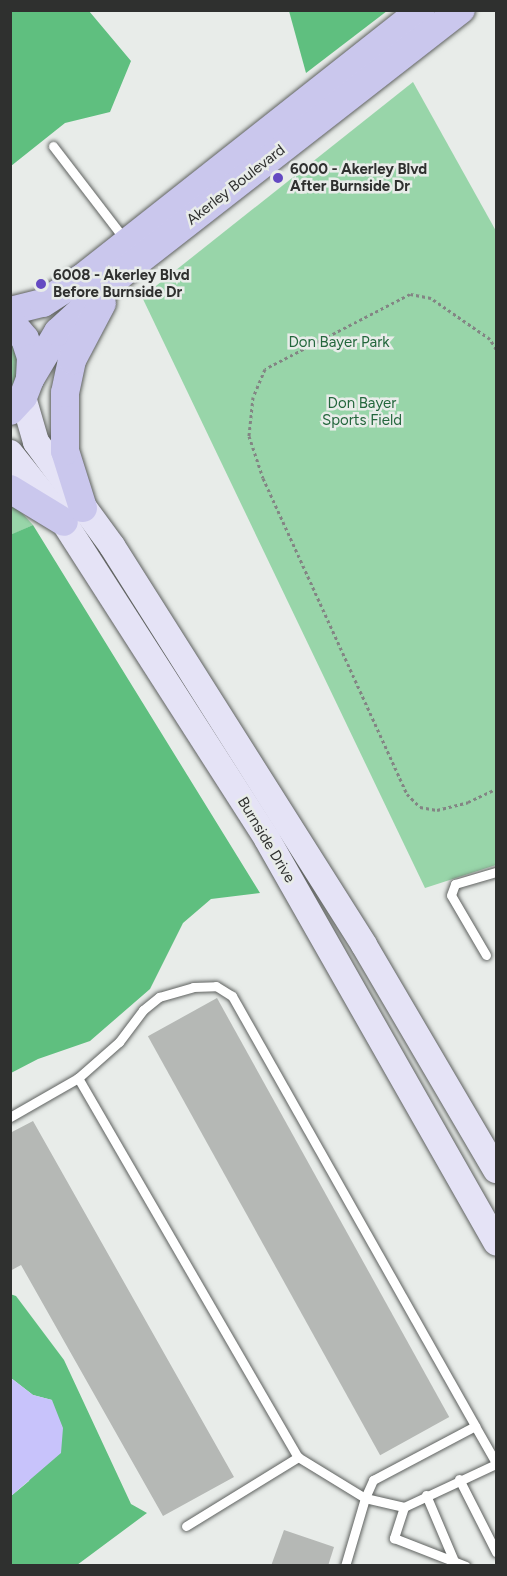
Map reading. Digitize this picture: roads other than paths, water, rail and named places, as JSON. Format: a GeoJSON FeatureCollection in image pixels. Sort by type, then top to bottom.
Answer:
{"type":"FeatureCollection","features":[{"type":"Feature","properties":{"kind":"main road","name":"Akerley Boulevard"},"geometry":{"type":"LineString","coordinates":[[10,311],[43,303],[61,293],[128,243],[421,10]]}},
{"type":"Feature","properties":{"kind":"main road","name":"Akerley Boulevard"},"geometry":{"type":"LineString","coordinates":[[21,396],[58,332],[120,275],[461,10]]}},
{"type":"Feature","properties":{"kind":"main road"},"geometry":{"type":"LineString","coordinates":[[74,515],[65,451],[65,393],[72,360],[89,322],[120,275]]}},
{"type":"Feature","properties":{"kind":"main road"},"geometry":{"type":"LineString","coordinates":[[10,321],[25,339],[31,358],[21,396]]}},
{"type":"Feature","properties":{"kind":"main road","name":"Burnside Drive"},"geometry":{"type":"LineString","coordinates":[[21,396],[36,442],[74,515],[267,839],[496,1242]]}},
{"type":"Feature","properties":{"kind":"main road","name":"Burnside Drive"},"geometry":{"type":"LineString","coordinates":[[10,453],[74,515],[112,546],[364,945],[496,1170]]}},
{"type":"Feature","properties":{"kind":"main road"},"geometry":{"type":"LineString","coordinates":[[10,489],[74,515]]}},
{"type":"Feature","properties":{"kind":"lane"},"geometry":{"type":"LineString","coordinates":[[53,146],[128,243]]}},
{"type":"Feature","properties":{"kind":"lane"},"geometry":{"type":"LineString","coordinates":[[486,955],[451,895],[455,884],[496,872]]}},
{"type":"Feature","properties":{"kind":"lane"},"geometry":{"type":"LineString","coordinates":[[10,1117],[78,1078],[119,1042],[143,1010],[159,997],[193,987],[216,986],[232,996],[496,1462],[404,1507],[365,1498],[298,1457],[78,1078]]}},
{"type":"Feature","properties":{"kind":"lane"},"geometry":{"type":"LineString","coordinates":[[345,1566],[365,1498],[374,1480],[475,1426]]}},
{"type":"Feature","properties":{"kind":"lane"},"geometry":{"type":"LineString","coordinates":[[186,1526],[298,1457]]}},
{"type":"Feature","properties":{"kind":"lane"},"geometry":{"type":"LineString","coordinates":[[459,1479],[496,1552]]}},
{"type":"Feature","properties":{"kind":"lane"},"geometry":{"type":"LineString","coordinates":[[426,1495],[454,1561]]}},
{"type":"Feature","properties":{"kind":"lane"},"geometry":{"type":"LineString","coordinates":[[404,1507],[394,1538],[466,1566]]}},
{"type":"Feature","properties":{"kind":"place","name":"6000 - Akerley Blvd After Burnside Dr"},"geometry":{"type":"Point","coordinates":[278,178]}},
{"type":"Feature","properties":{"kind":"place","name":"6008 - Akerley Blvd Before Burnside Dr"},"geometry":{"type":"Point","coordinates":[41,284]}},
{"type":"Feature","properties":{"kind":"park label","name":"Don Bayer Park"},"geometry":{"type":"Point","coordinates":[339,343]}},
{"type":"Feature","properties":{"kind":"park label","name":"Don Bayer Sports Field"},"geometry":{"type":"Point","coordinates":[362,412]}}]}
